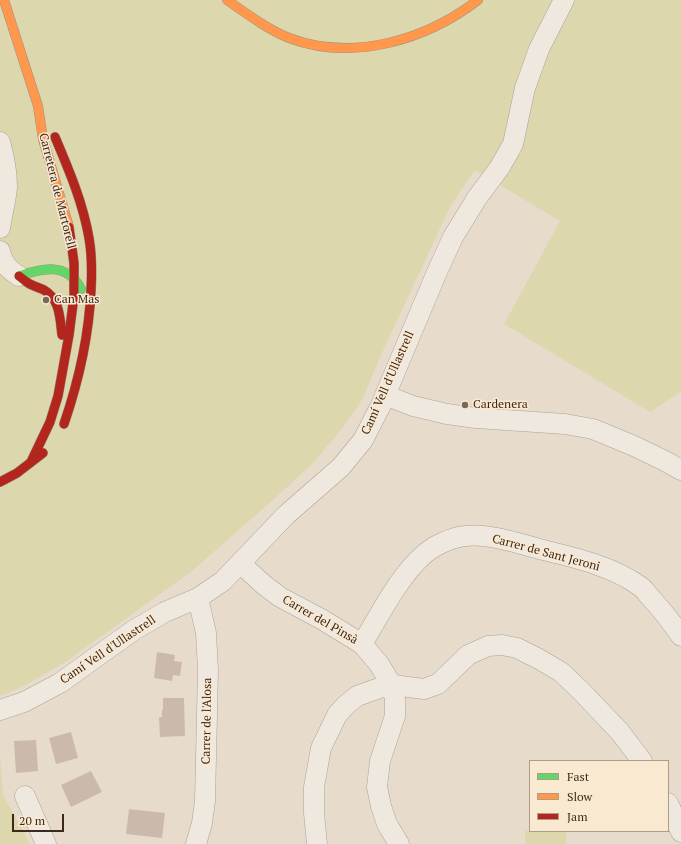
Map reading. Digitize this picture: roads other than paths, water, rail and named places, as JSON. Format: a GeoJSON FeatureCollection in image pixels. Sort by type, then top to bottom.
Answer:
{"type":"FeatureCollection","features":[{"type":"Feature","properties":{"kind":"main road","name":"Carretera de Martorell"},"geometry":{"type":"LineString","coordinates":[[4,0],[38,106],[43,139],[69,227],[74,263],[74,296],[72,316],[58,396],[50,422],[31,462]]}},
{"type":"Feature","properties":{"kind":"main road"},"geometry":{"type":"LineString","coordinates":[[227,0],[265,26],[282,35],[298,41],[345,48],[365,47],[393,41],[423,31],[446,21],[478,0]]}},
{"type":"Feature","properties":{"kind":"main road","name":"Carretera de Martorell"},"geometry":{"type":"LineString","coordinates":[[38,106],[51,128],[77,193],[88,233],[91,255],[91,304],[87,334],[72,403],[61,430]]}},
{"type":"Feature","properties":{"kind":"main road"},"geometry":{"type":"LineString","coordinates":[[57,185],[62,236]]}},
{"type":"Feature","properties":{"kind":"main road"},"geometry":{"type":"LineString","coordinates":[[65,286],[74,279],[79,270],[82,256],[84,216]]}},
{"type":"Feature","properties":{"kind":"main road"},"geometry":{"type":"LineString","coordinates":[[55,261],[49,281],[53,298],[57,305],[62,337],[64,366]]}},
{"type":"Feature","properties":{"kind":"main road"},"geometry":{"type":"LineString","coordinates":[[19,276],[31,284],[49,281],[57,270],[74,279],[81,288],[87,334]]}},
{"type":"Feature","properties":{"kind":"main road"},"geometry":{"type":"LineString","coordinates":[[19,276],[49,281]]}},
{"type":"Feature","properties":{"kind":"main road","name":"Carretera de Martorell"},"geometry":{"type":"LineString","coordinates":[[0,482],[7,480],[22,470],[52,446]]}},
{"type":"Feature","properties":{"kind":"street","name":"Camí Vell d'Ullastrell"},"geometry":{"type":"LineString","coordinates":[[0,710],[24,702],[60,683],[134,630],[165,612],[198,598],[223,582],[286,515],[340,467],[362,440],[381,405],[453,237],[477,198],[500,167],[513,144],[525,88],[538,48],[564,0]]}},
{"type":"Feature","properties":{"kind":"street"},"geometry":{"type":"LineString","coordinates":[[0,142],[3,153],[7,186],[0,228]]}},
{"type":"Feature","properties":{"kind":"street"},"geometry":{"type":"LineString","coordinates":[[0,251],[4,263],[10,270],[19,276]]}},
{"type":"Feature","properties":{"kind":"street"},"geometry":{"type":"LineString","coordinates":[[385,395],[413,406],[454,415],[476,418],[565,424],[593,429],[644,451],[681,470]]}},
{"type":"Feature","properties":{"kind":"street","name":"Carrer de Sant Jeroni"},"geometry":{"type":"LineString","coordinates":[[362,644],[393,592],[408,571],[420,558],[433,547],[448,540],[465,536],[480,536],[507,540],[576,559],[625,577],[642,588],[664,612],[681,636]]}},
{"type":"Feature","properties":{"kind":"street","name":"Carrer del Pinsà"},"geometry":{"type":"LineString","coordinates":[[240,563],[264,585],[280,597],[323,620],[362,644],[379,664],[391,684],[395,699],[394,716],[380,761],[377,787],[387,824],[399,844]]}},
{"type":"Feature","properties":{"kind":"street","name":"Carrer de l'Alosa"},"geometry":{"type":"LineString","coordinates":[[196,844],[202,822],[205,801],[208,677],[206,633],[198,598]]}},
{"type":"Feature","properties":{"kind":"street"},"geometry":{"type":"LineString","coordinates":[[317,844],[314,813],[314,787],[321,748],[337,715],[356,696],[391,684],[424,689],[438,684],[468,656],[488,646],[517,648],[561,672],[620,732],[641,760]]}},
{"type":"Feature","properties":{"kind":"street"},"geometry":{"type":"LineString","coordinates":[[25,796],[46,844]]}},
{"type":"Feature","properties":{"kind":"street"},"geometry":{"type":"LineString","coordinates":[[669,805],[681,832]]}},
{"type":"Feature","properties":{"kind":"place","name":"Can Mas"},"geometry":{"type":"Point","coordinates":[46,300]}},
{"type":"Feature","properties":{"kind":"place","name":"Cardenera"},"geometry":{"type":"Point","coordinates":[465,405]}}]}
